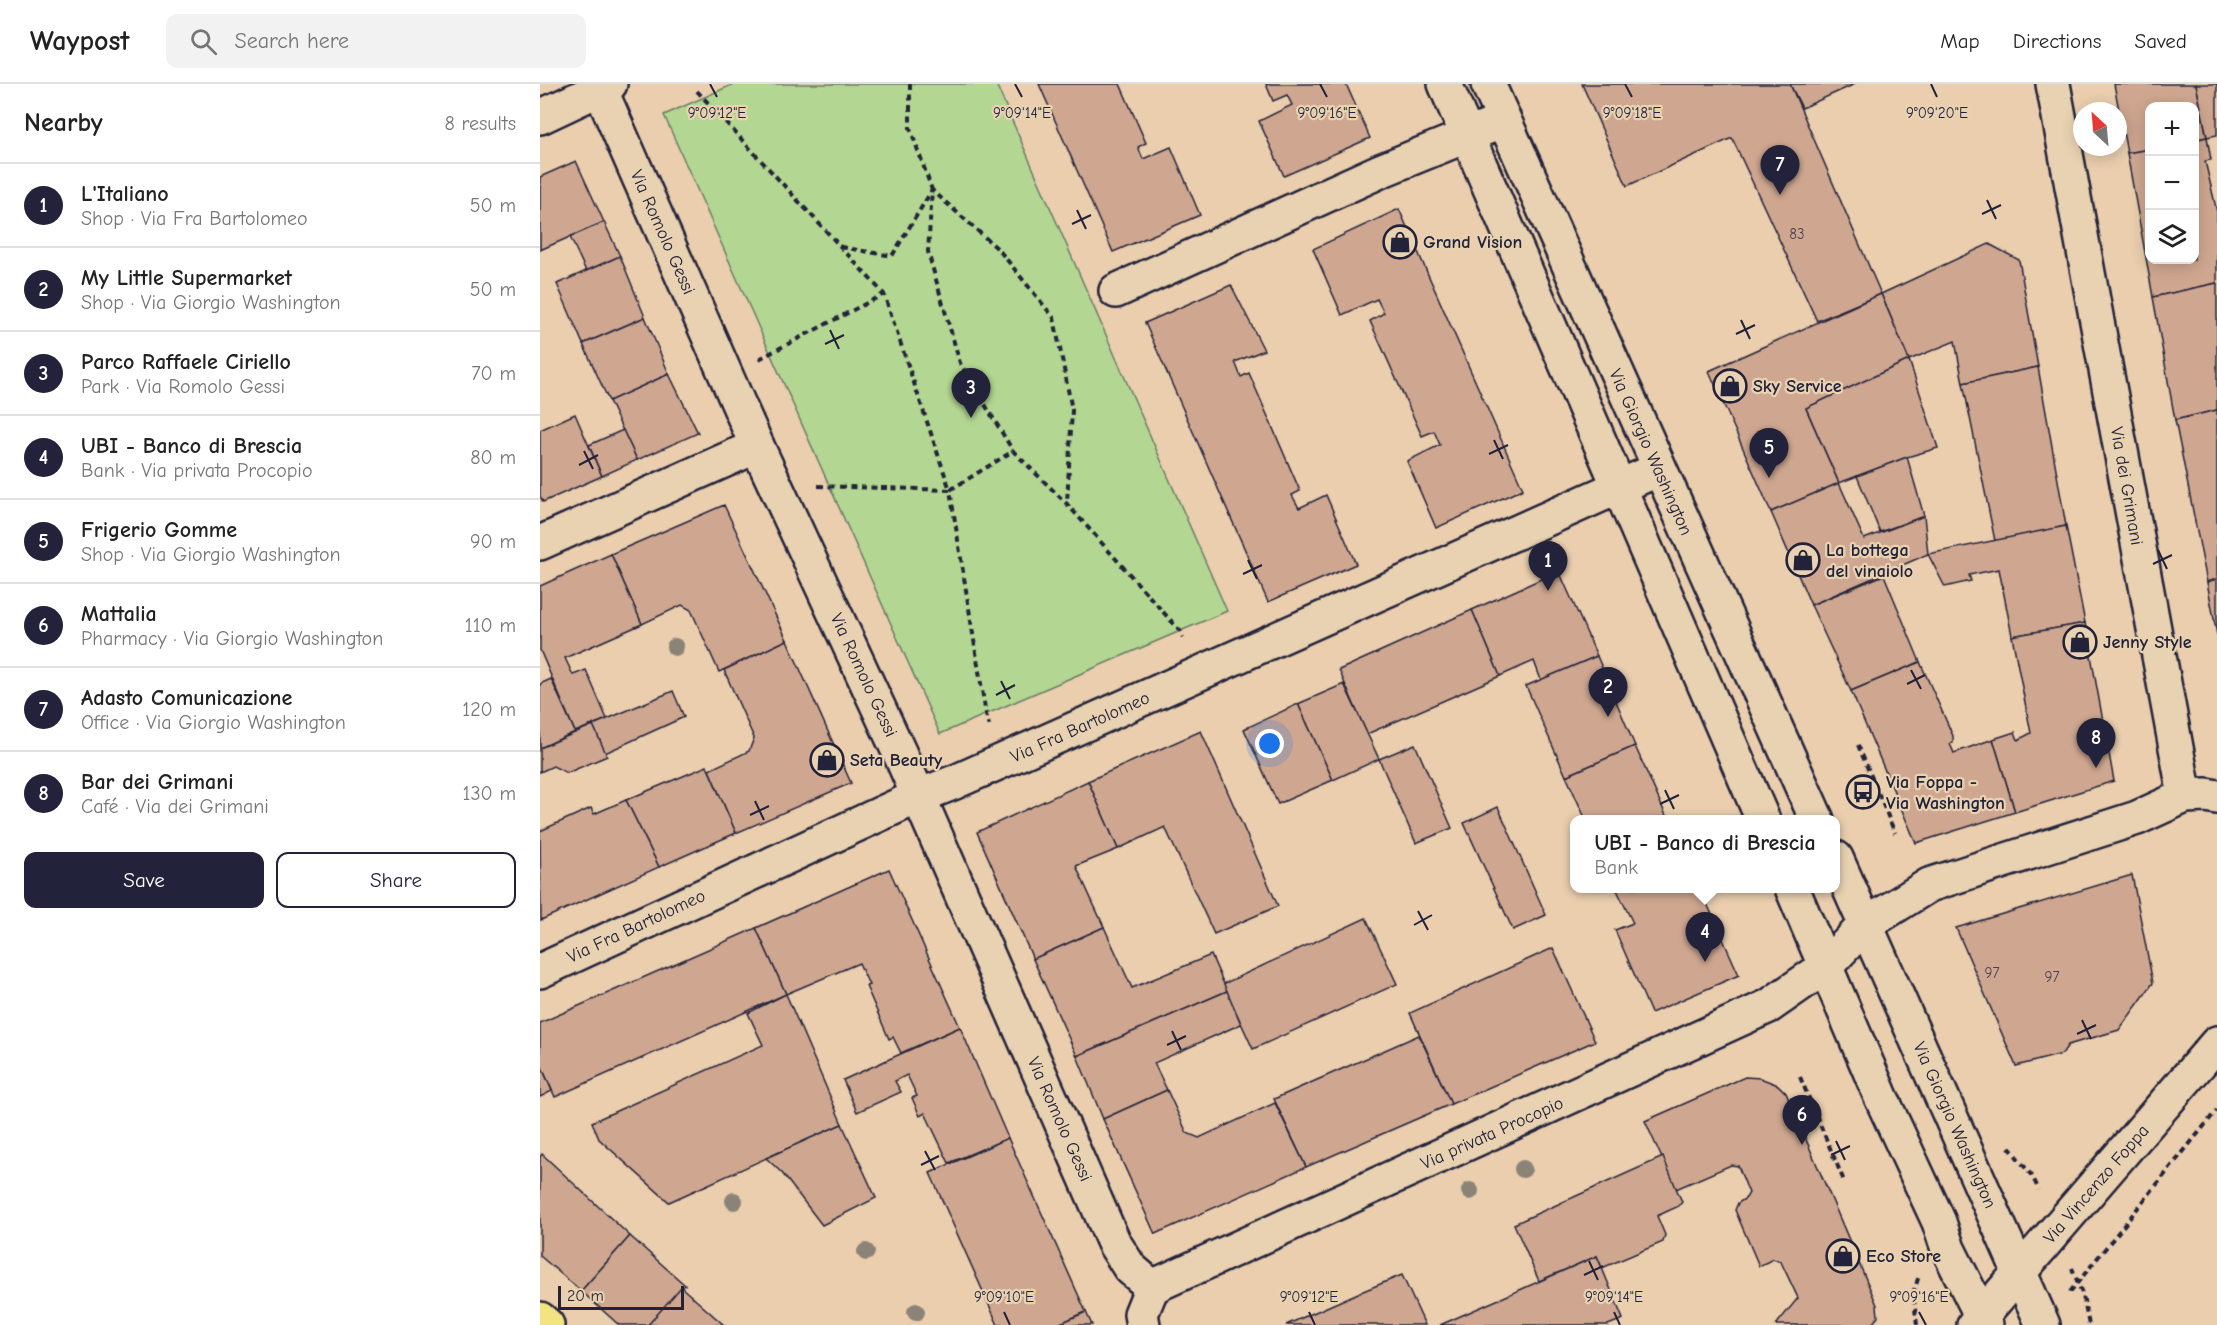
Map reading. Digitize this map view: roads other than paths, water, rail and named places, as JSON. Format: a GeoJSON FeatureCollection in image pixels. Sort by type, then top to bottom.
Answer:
{"type":"FeatureCollection","features":[{"type":"Feature","properties":{"kind":"main road"},"geometry":{"type":"LineString","coordinates":[[540,1319],[547,1325]]}},
{"type":"Feature","properties":{"kind":"street"},"geometry":{"type":"LineString","coordinates":[[1445,84],[1761,815]]}},
{"type":"Feature","properties":{"kind":"street","name":"Via Giorgio Washington"},"geometry":{"type":"LineString","coordinates":[[1488,84],[1815,815]]}},
{"type":"Feature","properties":{"kind":"street","name":"Via dei Grimani"},"geometry":{"type":"LineString","coordinates":[[2054,84],[2185,796]]}},
{"type":"Feature","properties":{"kind":"street"},"geometry":{"type":"LineString","coordinates":[[540,117],[602,85]]}},
{"type":"Feature","properties":{"kind":"street","name":"Via Romolo Gessi"},"geometry":{"type":"LineString","coordinates":[[602,85],[757,446],[919,796],[1114,1243],[1130,1268],[1152,1287]]}},
{"type":"Feature","properties":{"kind":"street"},"geometry":{"type":"LineString","coordinates":[[1116,291],[1412,157],[1503,120]]}},
{"type":"Feature","properties":{"kind":"street"},"geometry":{"type":"LineString","coordinates":[[540,543],[757,446]]}},
{"type":"Feature","properties":{"kind":"street","name":"Via Fra Bartolomeo"},"geometry":{"type":"LineString","coordinates":[[540,971],[919,796],[1659,469]]}},
{"type":"Feature","properties":{"kind":"street"},"geometry":{"type":"LineString","coordinates":[[1825,967],[1865,925],[1929,885],[2137,818],[2185,796],[2217,797]]}},
{"type":"Feature","properties":{"kind":"street","name":"Via Giorgio Washington"},"geometry":{"type":"LineString","coordinates":[[1840,867],[2043,1325]]}},
{"type":"Feature","properties":{"kind":"street"},"geometry":{"type":"LineString","coordinates":[[1794,893],[1881,1097],[1939,1222],[1948,1249],[1981,1322]]}},
{"type":"Feature","properties":{"kind":"street","name":"Via privata Procopio"},"geometry":{"type":"LineString","coordinates":[[1152,1287],[1769,1006],[1825,967]]}},
{"type":"Feature","properties":{"kind":"street","name":"Via Vincenzo Foppa"},"geometry":{"type":"LineString","coordinates":[[1981,1322],[2021,1272],[2214,1052]]}},
{"type":"Feature","properties":{"kind":"street"},"geometry":{"type":"LineString","coordinates":[[1143,1325],[1141,1314],[1152,1287]]}},
{"type":"Feature","properties":{"kind":"place","name":"Adasto Comunicazione"},"geometry":{"type":"Point","coordinates":[1780,195]}},
{"type":"Feature","properties":{"kind":"place","name":"Grand Vision"},"geometry":{"type":"Point","coordinates":[1400,242]}},
{"type":"Feature","properties":{"kind":"place","name":"Sky Service"},"geometry":{"type":"Point","coordinates":[1730,386]}},
{"type":"Feature","properties":{"kind":"place","name":"Parco Raffaele Ciriello"},"geometry":{"type":"Point","coordinates":[971,418]}},
{"type":"Feature","properties":{"kind":"place","name":"Frigerio Gomme"},"geometry":{"type":"Point","coordinates":[1769,478]}},
{"type":"Feature","properties":{"kind":"place","name":"La bottega del vinaiolo"},"geometry":{"type":"Point","coordinates":[1803,560]}},
{"type":"Feature","properties":{"kind":"place","name":"L'Italiano"},"geometry":{"type":"Point","coordinates":[1548,591]}},
{"type":"Feature","properties":{"kind":"place","name":"Jenny Style"},"geometry":{"type":"Point","coordinates":[2080,642]}},
{"type":"Feature","properties":{"kind":"place","name":"My Little Supermarket"},"geometry":{"type":"Point","coordinates":[1608,717]}},
{"type":"Feature","properties":{"kind":"place","name":"Seta Beauty"},"geometry":{"type":"Point","coordinates":[827,760]}},
{"type":"Feature","properties":{"kind":"place","name":"Bar dei Grimani"},"geometry":{"type":"Point","coordinates":[2096,768]}},
{"type":"Feature","properties":{"kind":"place","name":"Via Foppa - Via Washington"},"geometry":{"type":"Point","coordinates":[1863,792]}},
{"type":"Feature","properties":{"kind":"place","name":"UBI - Banco di Brescia"},"geometry":{"type":"Point","coordinates":[1705,962]}},
{"type":"Feature","properties":{"kind":"place","name":"Mattalia"},"geometry":{"type":"Point","coordinates":[1802,1145]}},
{"type":"Feature","properties":{"kind":"place","name":"Eco Store"},"geometry":{"type":"Point","coordinates":[1843,1256]}}]}
